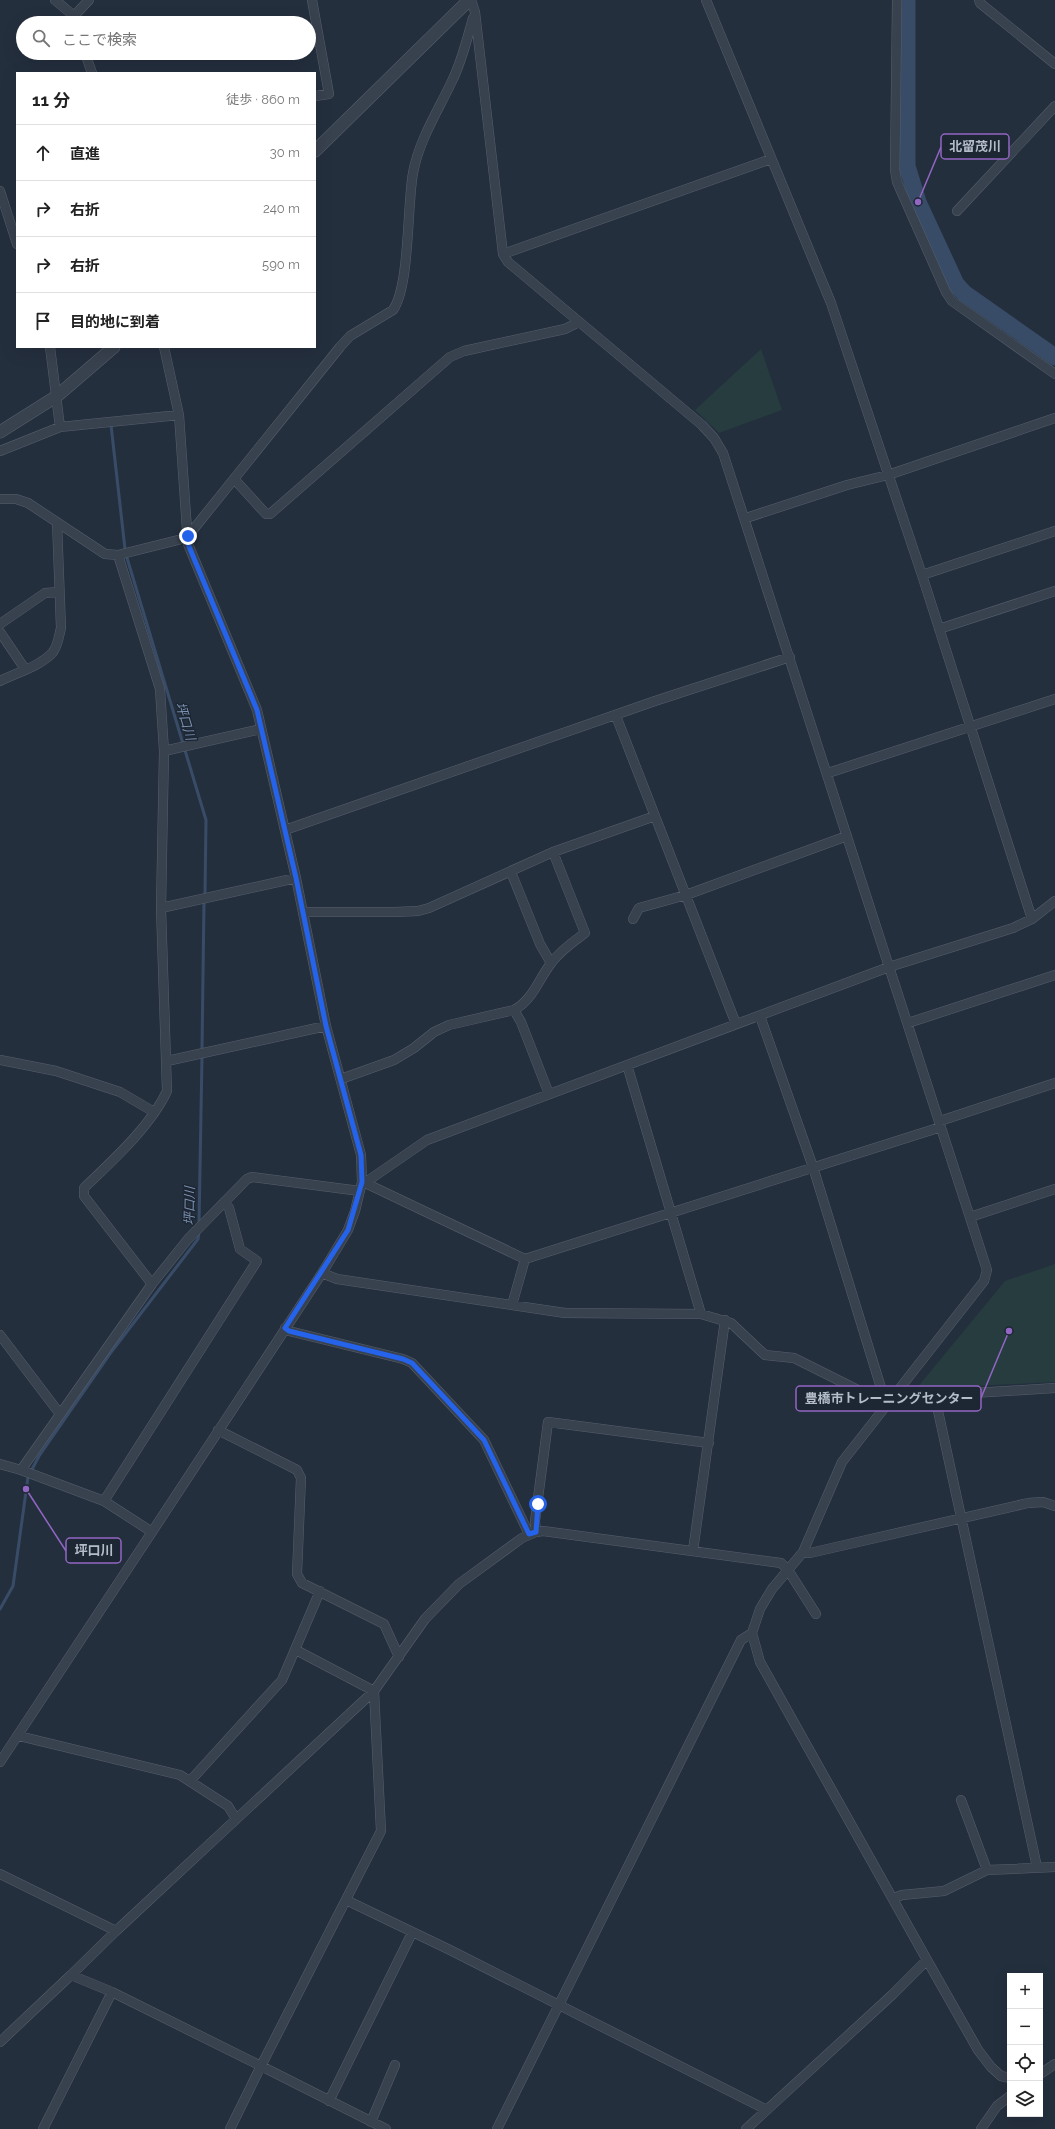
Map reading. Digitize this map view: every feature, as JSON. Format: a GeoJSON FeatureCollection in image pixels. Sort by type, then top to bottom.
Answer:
{"type":"FeatureCollection","features":[{"type":"Feature","properties":{"kind":"street"},"geometry":{"type":"LineString","coordinates":[[55,0],[72,16]]}},
{"type":"Feature","properties":{"kind":"street"},"geometry":{"type":"LineString","coordinates":[[77,16],[89,0]]}},
{"type":"Feature","properties":{"kind":"street"},"geometry":{"type":"LineString","coordinates":[[312,0],[315,16]]}},
{"type":"Feature","properties":{"kind":"street"},"geometry":{"type":"LineString","coordinates":[[316,150],[470,0],[475,12],[503,254],[508,262],[702,425],[714,438],[723,453],[746,518],[987,1270],[984,1281],[842,1462],[803,1552],[772,1589],[760,1609],[752,1633],[760,1662],[894,1898],[926,1960],[978,2050],[991,2067],[1001,2076],[1007,2077]]}},
{"type":"Feature","properties":{"kind":"street"},"geometry":{"type":"LineString","coordinates":[[706,0],[831,303],[922,575],[1032,919]]}},
{"type":"Feature","properties":{"kind":"street"},"geometry":{"type":"LineString","coordinates":[[897,0],[895,170],[897,182],[946,292],[952,301],[1055,374]]}},
{"type":"Feature","properties":{"kind":"street"},"geometry":{"type":"LineString","coordinates":[[979,0],[980,3],[1055,64]]}},
{"type":"Feature","properties":{"kind":"street"},"geometry":{"type":"LineString","coordinates":[[0,499],[16,499],[28,503],[104,554],[118,555],[182,540],[188,536],[235,480],[340,347],[350,336],[393,310],[398,303],[403,275],[413,174],[418,151],[462,58],[475,12]]}},
{"type":"Feature","properties":{"kind":"street"},"geometry":{"type":"LineString","coordinates":[[316,24],[328,94],[316,96]]}},
{"type":"Feature","properties":{"kind":"street"},"geometry":{"type":"LineString","coordinates":[[87,60],[92,72]]}},
{"type":"Feature","properties":{"kind":"street"},"geometry":{"type":"LineString","coordinates":[[957,211],[1055,106]]}},
{"type":"Feature","properties":{"kind":"street"},"geometry":{"type":"LineString","coordinates":[[503,254],[772,159]]}},
{"type":"Feature","properties":{"kind":"street"},"geometry":{"type":"LineString","coordinates":[[0,191],[16,241]]}},
{"type":"Feature","properties":{"kind":"street"},"geometry":{"type":"LineString","coordinates":[[235,480],[266,514],[270,514],[450,356],[565,329],[579,322]]}},
{"type":"Feature","properties":{"kind":"street"},"geometry":{"type":"LineString","coordinates":[[50,348],[60,427]]}},
{"type":"Feature","properties":{"kind":"street"},"geometry":{"type":"LineString","coordinates":[[0,432],[57,396],[113,348]]}},
{"type":"Feature","properties":{"kind":"street"},"geometry":{"type":"LineString","coordinates":[[0,1762],[19,1736],[322,1273],[348,1230],[363,1185],[361,1155],[326,1026],[296,878],[257,710],[188,544],[179,416],[164,348]]}},
{"type":"Feature","properties":{"kind":"street"},"geometry":{"type":"LineString","coordinates":[[0,451],[60,427],[179,416]]}},
{"type":"Feature","properties":{"kind":"street"},"geometry":{"type":"LineString","coordinates":[[746,518],[847,485],[888,475],[1055,418]]}},
{"type":"Feature","properties":{"kind":"street"},"geometry":{"type":"LineString","coordinates":[[0,681],[44,659],[53,651],[57,642],[61,628],[57,522]]}},
{"type":"Feature","properties":{"kind":"street"},"geometry":{"type":"LineString","coordinates":[[922,575],[1055,531]]}},
{"type":"Feature","properties":{"kind":"street"},"geometry":{"type":"LineString","coordinates":[[118,555],[160,689],[164,751],[161,908],[168,1061],[167,1091],[162,1102],[125,1148],[84,1188],[84,1196],[152,1284]]}},
{"type":"Feature","properties":{"kind":"street"},"geometry":{"type":"LineString","coordinates":[[939,629],[1055,591]]}},
{"type":"Feature","properties":{"kind":"street"},"geometry":{"type":"LineString","coordinates":[[0,624],[45,593],[59,592]]}},
{"type":"Feature","properties":{"kind":"street"},"geometry":{"type":"LineString","coordinates":[[0,632],[25,669]]}},
{"type":"Feature","properties":{"kind":"street"},"geometry":{"type":"LineString","coordinates":[[284,830],[790,657]]}},
{"type":"Feature","properties":{"kind":"street"},"geometry":{"type":"LineString","coordinates":[[828,772],[1055,699]]}},
{"type":"Feature","properties":{"kind":"street"},"geometry":{"type":"LineString","coordinates":[[616,716],[736,1024]]}},
{"type":"Feature","properties":{"kind":"street"},"geometry":{"type":"LineString","coordinates":[[164,751],[261,729]]}},
{"type":"Feature","properties":{"kind":"street"},"geometry":{"type":"LineString","coordinates":[[303,912],[418,911],[429,908],[553,852],[655,816]]}},
{"type":"Feature","properties":{"kind":"street"},"geometry":{"type":"LineString","coordinates":[[633,919],[639,908],[686,895],[847,836]]}},
{"type":"Feature","properties":{"kind":"street"},"geometry":{"type":"LineString","coordinates":[[341,1079],[394,1060],[414,1048],[434,1032],[449,1025],[514,1010],[525,1004],[551,962],[564,949],[585,933],[553,852]]}},
{"type":"Feature","properties":{"kind":"street"},"geometry":{"type":"LineString","coordinates":[[511,872],[540,944],[551,962]]}},
{"type":"Feature","properties":{"kind":"street"},"geometry":{"type":"LineString","coordinates":[[161,908],[296,878]]}},
{"type":"Feature","properties":{"kind":"street"},"geometry":{"type":"LineString","coordinates":[[363,1185],[427,1140],[889,967],[1013,928],[1032,919],[1055,901]]}},
{"type":"Feature","properties":{"kind":"street"},"geometry":{"type":"LineString","coordinates":[[908,1023],[1055,975]]}},
{"type":"Feature","properties":{"kind":"street"},"geometry":{"type":"LineString","coordinates":[[514,1010],[521,1022],[549,1094]]}},
{"type":"Feature","properties":{"kind":"street"},"geometry":{"type":"LineString","coordinates":[[760,1016],[813,1167],[889,1401]]}},
{"type":"Feature","properties":{"kind":"street"},"geometry":{"type":"LineString","coordinates":[[168,1061],[326,1026]]}},
{"type":"Feature","properties":{"kind":"street"},"geometry":{"type":"LineString","coordinates":[[0,1060],[56,1071],[120,1092],[154,1112]]}},
{"type":"Feature","properties":{"kind":"street"},"geometry":{"type":"LineString","coordinates":[[627,1065],[701,1314]]}},
{"type":"Feature","properties":{"kind":"street"},"geometry":{"type":"LineString","coordinates":[[23,1470],[60,1414],[152,1284],[194,1232],[247,1179],[252,1177],[363,1185],[525,1259],[813,1167],[941,1124],[1055,1083]]}},
{"type":"Feature","properties":{"kind":"street"},"geometry":{"type":"LineString","coordinates":[[970,1217],[1055,1189]]}},
{"type":"Feature","properties":{"kind":"street"},"geometry":{"type":"LineString","coordinates":[[104,1501],[257,1261],[240,1249],[229,1208],[224,1202]]}},
{"type":"Feature","properties":{"kind":"street"},"geometry":{"type":"LineString","coordinates":[[512,1305],[525,1259]]}},
{"type":"Feature","properties":{"kind":"street"},"geometry":{"type":"LineString","coordinates":[[322,1273],[337,1279],[565,1312],[701,1314],[725,1320],[765,1355],[794,1358],[889,1401],[1055,1388]]}},
{"type":"Feature","properties":{"kind":"street"},"geometry":{"type":"LineString","coordinates":[[693,1551],[725,1320]]}},
{"type":"Feature","properties":{"kind":"street"},"geometry":{"type":"LineString","coordinates":[[285,1328],[289,1331],[403,1359],[412,1363],[484,1440],[532,1533]]}},
{"type":"Feature","properties":{"kind":"street"},"geometry":{"type":"LineString","coordinates":[[0,1335],[60,1414]]}},
{"type":"Feature","properties":{"kind":"street"},"geometry":{"type":"LineString","coordinates":[[935,1397],[1037,1867]]}},
{"type":"Feature","properties":{"kind":"street"},"geometry":{"type":"LineString","coordinates":[[532,1533],[535,1521],[548,1422],[709,1443]]}},
{"type":"Feature","properties":{"kind":"street"},"geometry":{"type":"LineString","coordinates":[[218,1430],[297,1470],[301,1478],[297,1574],[302,1583],[384,1624],[398,1657]]}},
{"type":"Feature","properties":{"kind":"street"},"geometry":{"type":"LineString","coordinates":[[0,1464],[23,1470],[104,1501],[152,1532]]}},
{"type":"Feature","properties":{"kind":"street"},"geometry":{"type":"LineString","coordinates":[[803,1552],[810,1553],[1028,1503],[1043,1502],[1055,1499]]}},
{"type":"Feature","properties":{"kind":"street"},"geometry":{"type":"LineString","coordinates":[[1043,1502],[1055,1506]]}},
{"type":"Feature","properties":{"kind":"street"},"geometry":{"type":"LineString","coordinates":[[0,2042],[116,1931],[374,1691],[425,1619],[459,1584],[486,1562],[532,1533],[693,1551],[781,1563],[788,1570],[816,1614]]}},
{"type":"Feature","properties":{"kind":"street"},"geometry":{"type":"LineString","coordinates":[[190,1781],[282,1680],[320,1591]]}},
{"type":"Feature","properties":{"kind":"street"},"geometry":{"type":"LineString","coordinates":[[497,2129],[741,1640],[752,1633]]}},
{"type":"Feature","properties":{"kind":"street"},"geometry":{"type":"LineString","coordinates":[[296,1650],[374,1691]]}},
{"type":"Feature","properties":{"kind":"street"},"geometry":{"type":"LineString","coordinates":[[230,2129],[381,1831],[374,1691]]}},
{"type":"Feature","properties":{"kind":"street"},"geometry":{"type":"LineString","coordinates":[[19,1736],[180,1775],[228,1806],[236,1819]]}},
{"type":"Feature","properties":{"kind":"street"},"geometry":{"type":"LineString","coordinates":[[961,1800],[987,1870]]}},
{"type":"Feature","properties":{"kind":"street"},"geometry":{"type":"LineString","coordinates":[[894,1898],[902,1895],[944,1891],[987,1870],[1055,1867]]}},
{"type":"Feature","properties":{"kind":"street"},"geometry":{"type":"LineString","coordinates":[[0,1874],[116,1931]]}},
{"type":"Feature","properties":{"kind":"street"},"geometry":{"type":"LineString","coordinates":[[346,1900],[450,1950],[767,2110]]}},
{"type":"Feature","properties":{"kind":"street"},"geometry":{"type":"LineString","coordinates":[[329,2101],[412,1933]]}},
{"type":"Feature","properties":{"kind":"street"},"geometry":{"type":"LineString","coordinates":[[746,2129],[892,1995],[926,1960]]}},
{"type":"Feature","properties":{"kind":"street"},"geometry":{"type":"LineString","coordinates":[[71,1975],[112,1992],[386,2129]]}},
{"type":"Feature","properties":{"kind":"street"},"geometry":{"type":"LineString","coordinates":[[43,2129],[112,1992]]}},
{"type":"Feature","properties":{"kind":"street"},"geometry":{"type":"LineString","coordinates":[[1043,2072],[1055,2064]]}},
{"type":"Feature","properties":{"kind":"street"},"geometry":{"type":"LineString","coordinates":[[371,2122],[395,2066]]}},
{"type":"Feature","properties":{"kind":"street"},"geometry":{"type":"LineString","coordinates":[[981,2129],[997,2106],[1007,2098]]}},
{"type":"Feature","properties":{"kind":"green space"},"geometry":{"type":"Polygon","coordinates":[[[761,349],[782,410],[719,433],[695,410],[761,349]]]}},
{"type":"Feature","properties":{"kind":"green space"},"geometry":{"type":"Polygon","coordinates":[[[1055,1264],[1055,1382],[916,1389],[1005,1281],[1055,1264]]]}},
{"type":"Feature","properties":{"kind":"waterway"},"geometry":{"type":"LineString","coordinates":[[907,0],[907,166],[918,202],[956,284],[964,293],[1055,357]]}},
{"type":"Feature","properties":{"kind":"waterway","name":"坪口川"},"geometry":{"type":"LineString","coordinates":[[111,425],[125,549]]}},
{"type":"Feature","properties":{"kind":"waterway","name":"坪口川"},"geometry":{"type":"LineString","coordinates":[[127,558],[206,820],[205,894]]}},
{"type":"Feature","properties":{"kind":"waterway","name":"坪口川"},"geometry":{"type":"LineString","coordinates":[[202,1049],[204,902]]}},
{"type":"Feature","properties":{"kind":"waterway","name":"坪口川"},"geometry":{"type":"LineString","coordinates":[[199,1224],[202,1056]]}},
{"type":"Feature","properties":{"kind":"waterway","name":"坪口川"},"geometry":{"type":"LineString","coordinates":[[0,1609],[13,1586],[28,1477],[39,1456],[112,1351],[198,1239],[199,1232]]}},
{"type":"Feature","properties":{"kind":"place","name":"北留茂川"},"geometry":{"type":"Point","coordinates":[918,202]}},
{"type":"Feature","properties":{"kind":"place","name":"豊橋市トレーニングセンター"},"geometry":{"type":"Point","coordinates":[1009,1331]}},
{"type":"Feature","properties":{"kind":"place","name":"坪口川"},"geometry":{"type":"Point","coordinates":[26,1489]}},
{"type":"Feature","properties":{"kind":"route"},"geometry":{"type":"LineString","coordinates":[[188,536],[188,544],[257,710],[296,878],[326,1026],[361,1155],[362,1182],[355,1211],[348,1230],[322,1273],[285,1328],[289,1331],[403,1359],[412,1363],[484,1440],[529,1534],[536,1532],[535,1521],[538,1504]]}}]}
